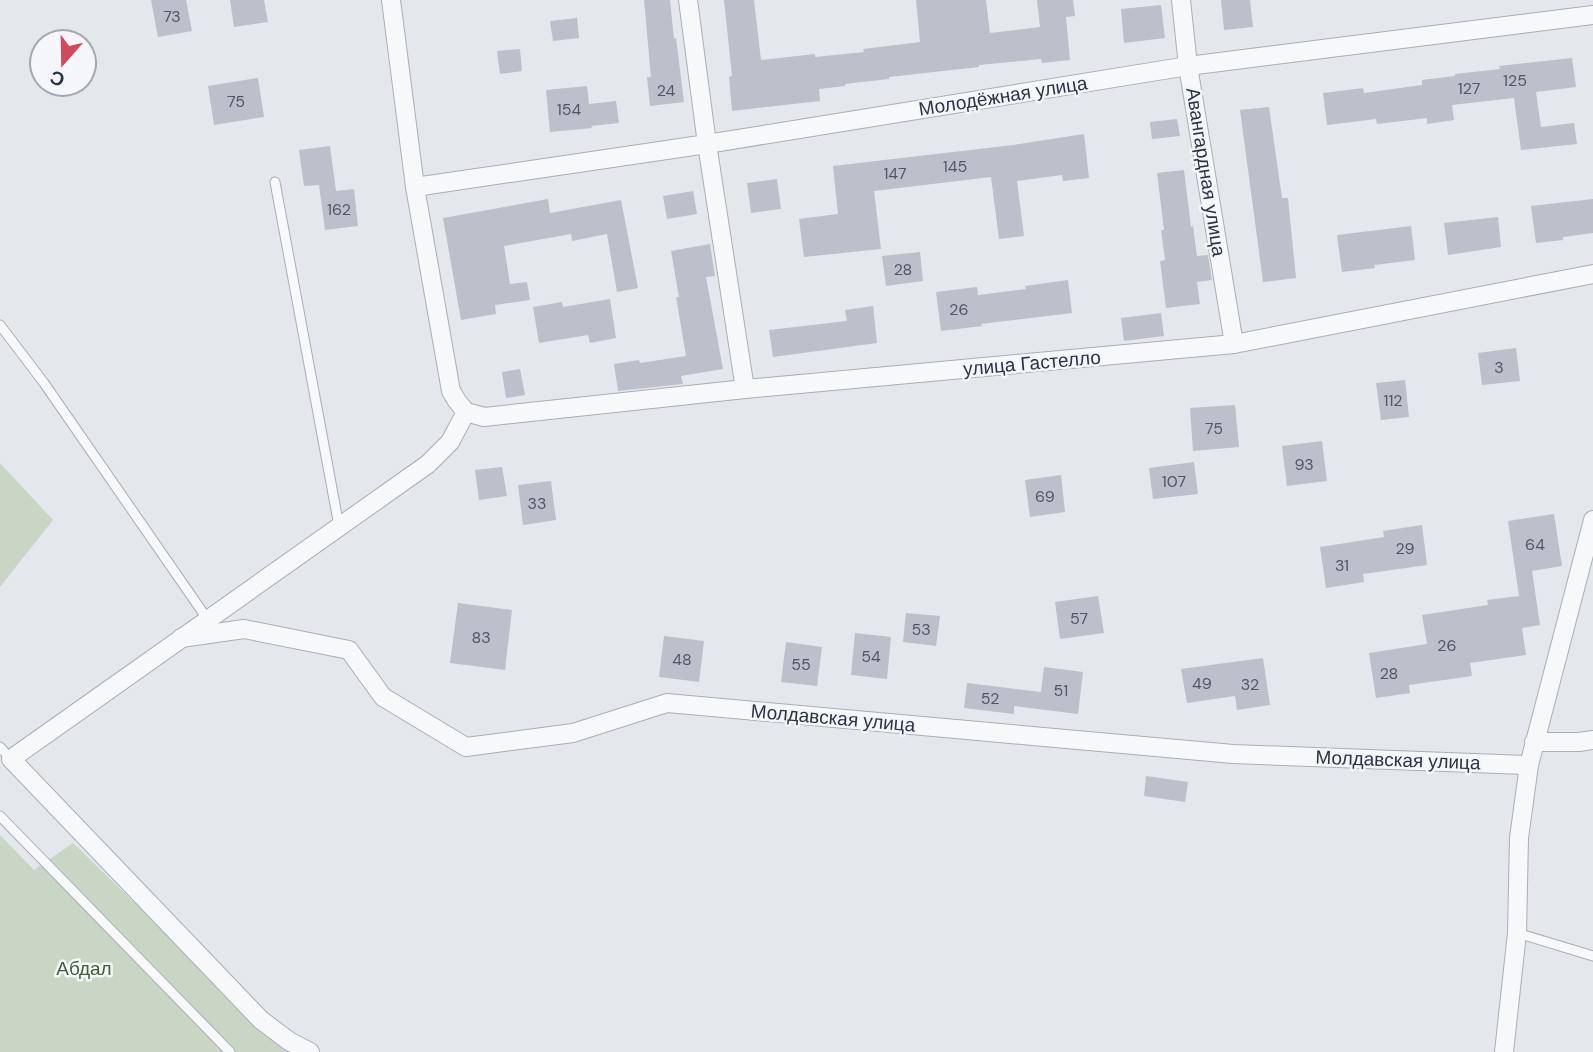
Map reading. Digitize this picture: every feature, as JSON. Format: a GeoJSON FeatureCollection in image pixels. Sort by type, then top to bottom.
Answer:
{"type":"FeatureCollection","features":[{"type":"Feature","properties":{"kind":"street"},"geometry":{"type":"LineString","coordinates":[[310,1052],[289,1041],[261,1020],[6,753],[208,620],[429,464],[450,442],[466,412],[451,391],[415,187],[391,0]]}},
{"type":"Feature","properties":{"kind":"street"},"geometry":{"type":"LineString","coordinates":[[688,0],[744,389]]}},
{"type":"Feature","properties":{"kind":"street","name":"Авангардная улица"},"geometry":{"type":"LineString","coordinates":[[1181,0],[1188,66],[1234,344]]}},
{"type":"Feature","properties":{"kind":"street","name":"Молодёжная улица"},"geometry":{"type":"LineString","coordinates":[[415,187],[707,144],[1188,66],[1593,15]]}},
{"type":"Feature","properties":{"kind":"street","name":"улица Гастелло"},"geometry":{"type":"LineString","coordinates":[[466,412],[484,417],[744,389],[1234,344],[1593,274]]}},
{"type":"Feature","properties":{"kind":"street"},"geometry":{"type":"LineString","coordinates":[[1504,1052],[1517,933],[1519,838],[1529,765],[1593,520]]}},
{"type":"Feature","properties":{"kind":"street","name":"Молдавская улица"},"geometry":{"type":"LineString","coordinates":[[181,638],[244,629],[349,650],[383,697],[467,747],[573,733],[667,703],[1233,754],[1529,765]]}},
{"type":"Feature","properties":{"kind":"street"},"geometry":{"type":"LineString","coordinates":[[1534,742],[1588,743]]}},
{"type":"Feature","properties":{"kind":"lane"},"geometry":{"type":"LineString","coordinates":[[275,183],[339,526]]}},
{"type":"Feature","properties":{"kind":"lane"},"geometry":{"type":"LineString","coordinates":[[0,324],[208,620]]}},
{"type":"Feature","properties":{"kind":"lane"},"geometry":{"type":"LineString","coordinates":[[0,816],[230,1052]]}},
{"type":"Feature","properties":{"kind":"lane"},"geometry":{"type":"LineString","coordinates":[[1517,933],[1593,956]]}},
{"type":"Feature","properties":{"kind":"green space"},"geometry":{"type":"Polygon","coordinates":[[[0,463],[53,520],[0,587],[0,463]]]}},
{"type":"Feature","properties":{"kind":"green space","name":"Абдал"},"geometry":{"type":"Polygon","coordinates":[[[0,835],[34,870],[73,843],[289,1052],[0,1052],[0,835]]]}},
{"type":"Feature","properties":{"kind":"building"},"geometry":{"type":"Polygon","coordinates":[[[151,0],[186,0],[192,31],[158,37],[151,0]]]}},
{"type":"Feature","properties":{"kind":"building"},"geometry":{"type":"Polygon","coordinates":[[[230,0],[264,0],[268,22],[234,27],[230,0]]]}},
{"type":"Feature","properties":{"kind":"building"},"geometry":{"type":"Polygon","coordinates":[[[644,0],[670,0],[684,102],[650,106],[647,77],[651,77],[644,0]]]}},
{"type":"Feature","properties":{"kind":"building"},"geometry":{"type":"Polygon","coordinates":[[[724,0],[754,0],[761,60],[864,52],[863,49],[920,42],[916,0],[986,0],[990,33],[1040,27],[1037,0],[1073,0],[1075,16],[1066,17],[1070,60],[1042,63],[1041,59],[889,77],[819,89],[820,101],[732,111],[729,77],[732,76],[724,0]]]}},
{"type":"Feature","properties":{"kind":"building"},"geometry":{"type":"Polygon","coordinates":[[[1221,0],[1250,0],[1253,27],[1224,30],[1221,0]]]}},
{"type":"Feature","properties":{"kind":"building"},"geometry":{"type":"Polygon","coordinates":[[[1161,5],[1165,38],[1124,43],[1121,9],[1161,5]]]}},
{"type":"Feature","properties":{"kind":"building"},"geometry":{"type":"Polygon","coordinates":[[[577,18],[579,38],[553,41],[550,21],[577,18]]]}},
{"type":"Feature","properties":{"kind":"building"},"geometry":{"type":"Polygon","coordinates":[[[520,49],[522,71],[500,74],[497,51],[520,49]]]}},
{"type":"Feature","properties":{"kind":"building"},"geometry":{"type":"Polygon","coordinates":[[[1572,58],[1576,87],[1536,92],[1541,127],[1574,123],[1577,144],[1521,150],[1514,98],[1452,105],[1454,120],[1427,124],[1427,118],[1377,124],[1376,119],[1327,125],[1323,93],[1363,88],[1364,93],[1422,85],[1422,80],[1500,69],[1499,66],[1572,58]]]}},
{"type":"Feature","properties":{"kind":"building"},"geometry":{"type":"Polygon","coordinates":[[[258,78],[264,117],[214,125],[208,86],[258,78]]]}},
{"type":"Feature","properties":{"kind":"building"},"geometry":{"type":"Polygon","coordinates":[[[587,86],[589,104],[616,101],[619,123],[550,132],[546,90],[587,86]]]}},
{"type":"Feature","properties":{"kind":"building"},"geometry":{"type":"Polygon","coordinates":[[[1269,107],[1282,198],[1288,198],[1296,278],[1263,282],[1240,110],[1269,107]]]}},
{"type":"Feature","properties":{"kind":"building"},"geometry":{"type":"Polygon","coordinates":[[[1177,119],[1180,136],[1152,139],[1150,122],[1177,119]]]}},
{"type":"Feature","properties":{"kind":"building"},"geometry":{"type":"Polygon","coordinates":[[[1084,134],[1089,178],[1063,181],[1062,175],[1017,181],[1024,236],[999,239],[991,177],[874,191],[881,249],[804,257],[799,219],[838,214],[833,166],[1084,134]]]}},
{"type":"Feature","properties":{"kind":"building"},"geometry":{"type":"Polygon","coordinates":[[[330,146],[336,191],[354,189],[358,226],[325,230],[319,185],[304,186],[299,150],[330,146]]]}},
{"type":"Feature","properties":{"kind":"building"},"geometry":{"type":"Polygon","coordinates":[[[1184,170],[1197,256],[1208,255],[1212,280],[1197,282],[1200,304],[1166,308],[1160,261],[1165,260],[1161,230],[1164,230],[1157,173],[1184,170]]]}},
{"type":"Feature","properties":{"kind":"building"},"geometry":{"type":"Polygon","coordinates":[[[777,179],[781,209],[751,213],[747,183],[777,179]]]}},
{"type":"Feature","properties":{"kind":"building"},"geometry":{"type":"Polygon","coordinates":[[[693,191],[697,214],[667,219],[663,196],[693,191]]]}},
{"type":"Feature","properties":{"kind":"building"},"geometry":{"type":"Polygon","coordinates":[[[548,199],[550,213],[621,200],[638,288],[617,292],[607,234],[572,241],[571,234],[504,246],[510,284],[527,282],[530,300],[495,305],[496,314],[461,320],[443,218],[548,199]]]}},
{"type":"Feature","properties":{"kind":"building"},"geometry":{"type":"Polygon","coordinates":[[[1593,199],[1593,233],[1536,243],[1531,206],[1593,199]]]}},
{"type":"Feature","properties":{"kind":"building"},"geometry":{"type":"Polygon","coordinates":[[[1498,217],[1501,247],[1448,255],[1444,223],[1498,217]]]}},
{"type":"Feature","properties":{"kind":"building"},"geometry":{"type":"Polygon","coordinates":[[[1411,226],[1415,260],[1342,272],[1337,235],[1411,226]]]}},
{"type":"Feature","properties":{"kind":"building"},"geometry":{"type":"Polygon","coordinates":[[[710,244],[715,276],[706,277],[723,369],[681,376],[683,384],[618,391],[614,364],[686,356],[671,251],[710,244]]]}},
{"type":"Feature","properties":{"kind":"building"},"geometry":{"type":"Polygon","coordinates":[[[920,252],[923,281],[886,286],[882,256],[920,252]]]}},
{"type":"Feature","properties":{"kind":"building"},"geometry":{"type":"Polygon","coordinates":[[[1068,280],[1072,313],[941,331],[936,292],[977,287],[978,295],[1068,280]]]}},
{"type":"Feature","properties":{"kind":"building"},"geometry":{"type":"Polygon","coordinates":[[[610,299],[616,338],[590,343],[588,335],[539,343],[533,307],[562,302],[563,307],[610,299]]]}},
{"type":"Feature","properties":{"kind":"building"},"geometry":{"type":"Polygon","coordinates":[[[873,306],[877,343],[773,357],[769,330],[847,321],[845,310],[873,306]]]}},
{"type":"Feature","properties":{"kind":"building"},"geometry":{"type":"Polygon","coordinates":[[[1161,313],[1164,336],[1124,341],[1121,318],[1161,313]]]}},
{"type":"Feature","properties":{"kind":"building"},"geometry":{"type":"Polygon","coordinates":[[[1516,348],[1520,381],[1482,385],[1478,353],[1516,348]]]}},
{"type":"Feature","properties":{"kind":"building"},"geometry":{"type":"Polygon","coordinates":[[[520,369],[525,395],[506,398],[502,372],[520,369]]]}},
{"type":"Feature","properties":{"kind":"building"},"geometry":{"type":"Polygon","coordinates":[[[1405,380],[1409,417],[1381,420],[1376,383],[1405,380]]]}},
{"type":"Feature","properties":{"kind":"building"},"geometry":{"type":"Polygon","coordinates":[[[1235,405],[1239,447],[1193,451],[1190,408],[1235,405]]]}},
{"type":"Feature","properties":{"kind":"building"},"geometry":{"type":"Polygon","coordinates":[[[1322,441],[1327,481],[1287,486],[1282,446],[1322,441]]]}},
{"type":"Feature","properties":{"kind":"building"},"geometry":{"type":"Polygon","coordinates":[[[1194,462],[1198,494],[1153,499],[1149,468],[1194,462]]]}},
{"type":"Feature","properties":{"kind":"building"},"geometry":{"type":"Polygon","coordinates":[[[502,467],[507,496],[479,500],[475,470],[502,467]]]}},
{"type":"Feature","properties":{"kind":"building"},"geometry":{"type":"Polygon","coordinates":[[[1061,475],[1065,512],[1030,517],[1025,480],[1061,475]]]}},
{"type":"Feature","properties":{"kind":"building"},"geometry":{"type":"Polygon","coordinates":[[[551,481],[556,520],[523,525],[518,485],[551,481]]]}},
{"type":"Feature","properties":{"kind":"building"},"geometry":{"type":"Polygon","coordinates":[[[1554,514],[1562,566],[1532,571],[1540,625],[1522,628],[1526,655],[1470,663],[1472,676],[1409,685],[1410,693],[1376,698],[1369,653],[1427,644],[1422,615],[1488,605],[1487,600],[1519,596],[1508,521],[1554,514]]]}},
{"type":"Feature","properties":{"kind":"building"},"geometry":{"type":"Polygon","coordinates":[[[1422,525],[1427,565],[1363,574],[1364,582],[1326,588],[1320,547],[1384,537],[1383,531],[1422,525]]]}},
{"type":"Feature","properties":{"kind":"building"},"geometry":{"type":"Polygon","coordinates":[[[1098,596],[1104,633],[1060,639],[1055,602],[1098,596]]]}},
{"type":"Feature","properties":{"kind":"building"},"geometry":{"type":"Polygon","coordinates":[[[458,603],[512,610],[505,670],[450,663],[458,603]]]}},
{"type":"Feature","properties":{"kind":"building"},"geometry":{"type":"Polygon","coordinates":[[[906,613],[940,616],[936,646],[903,642],[906,613]]]}},
{"type":"Feature","properties":{"kind":"building"},"geometry":{"type":"Polygon","coordinates":[[[855,633],[891,637],[887,679],[851,675],[855,633]]]}},
{"type":"Feature","properties":{"kind":"building"},"geometry":{"type":"Polygon","coordinates":[[[664,636],[704,641],[699,682],[659,677],[664,636]]]}},
{"type":"Feature","properties":{"kind":"building"},"geometry":{"type":"Polygon","coordinates":[[[786,642],[822,647],[817,686],[781,682],[786,642]]]}},
{"type":"Feature","properties":{"kind":"building"},"geometry":{"type":"Polygon","coordinates":[[[1263,658],[1270,705],[1237,710],[1235,696],[1187,703],[1181,669],[1263,658]]]}},
{"type":"Feature","properties":{"kind":"building"},"geometry":{"type":"Polygon","coordinates":[[[1044,667],[1083,672],[1078,714],[1014,706],[1014,714],[964,708],[967,683],[1041,692],[1044,667]]]}},
{"type":"Feature","properties":{"kind":"building"},"geometry":{"type":"Polygon","coordinates":[[[1146,776],[1188,782],[1185,802],[1144,796],[1146,776]]]}}]}
